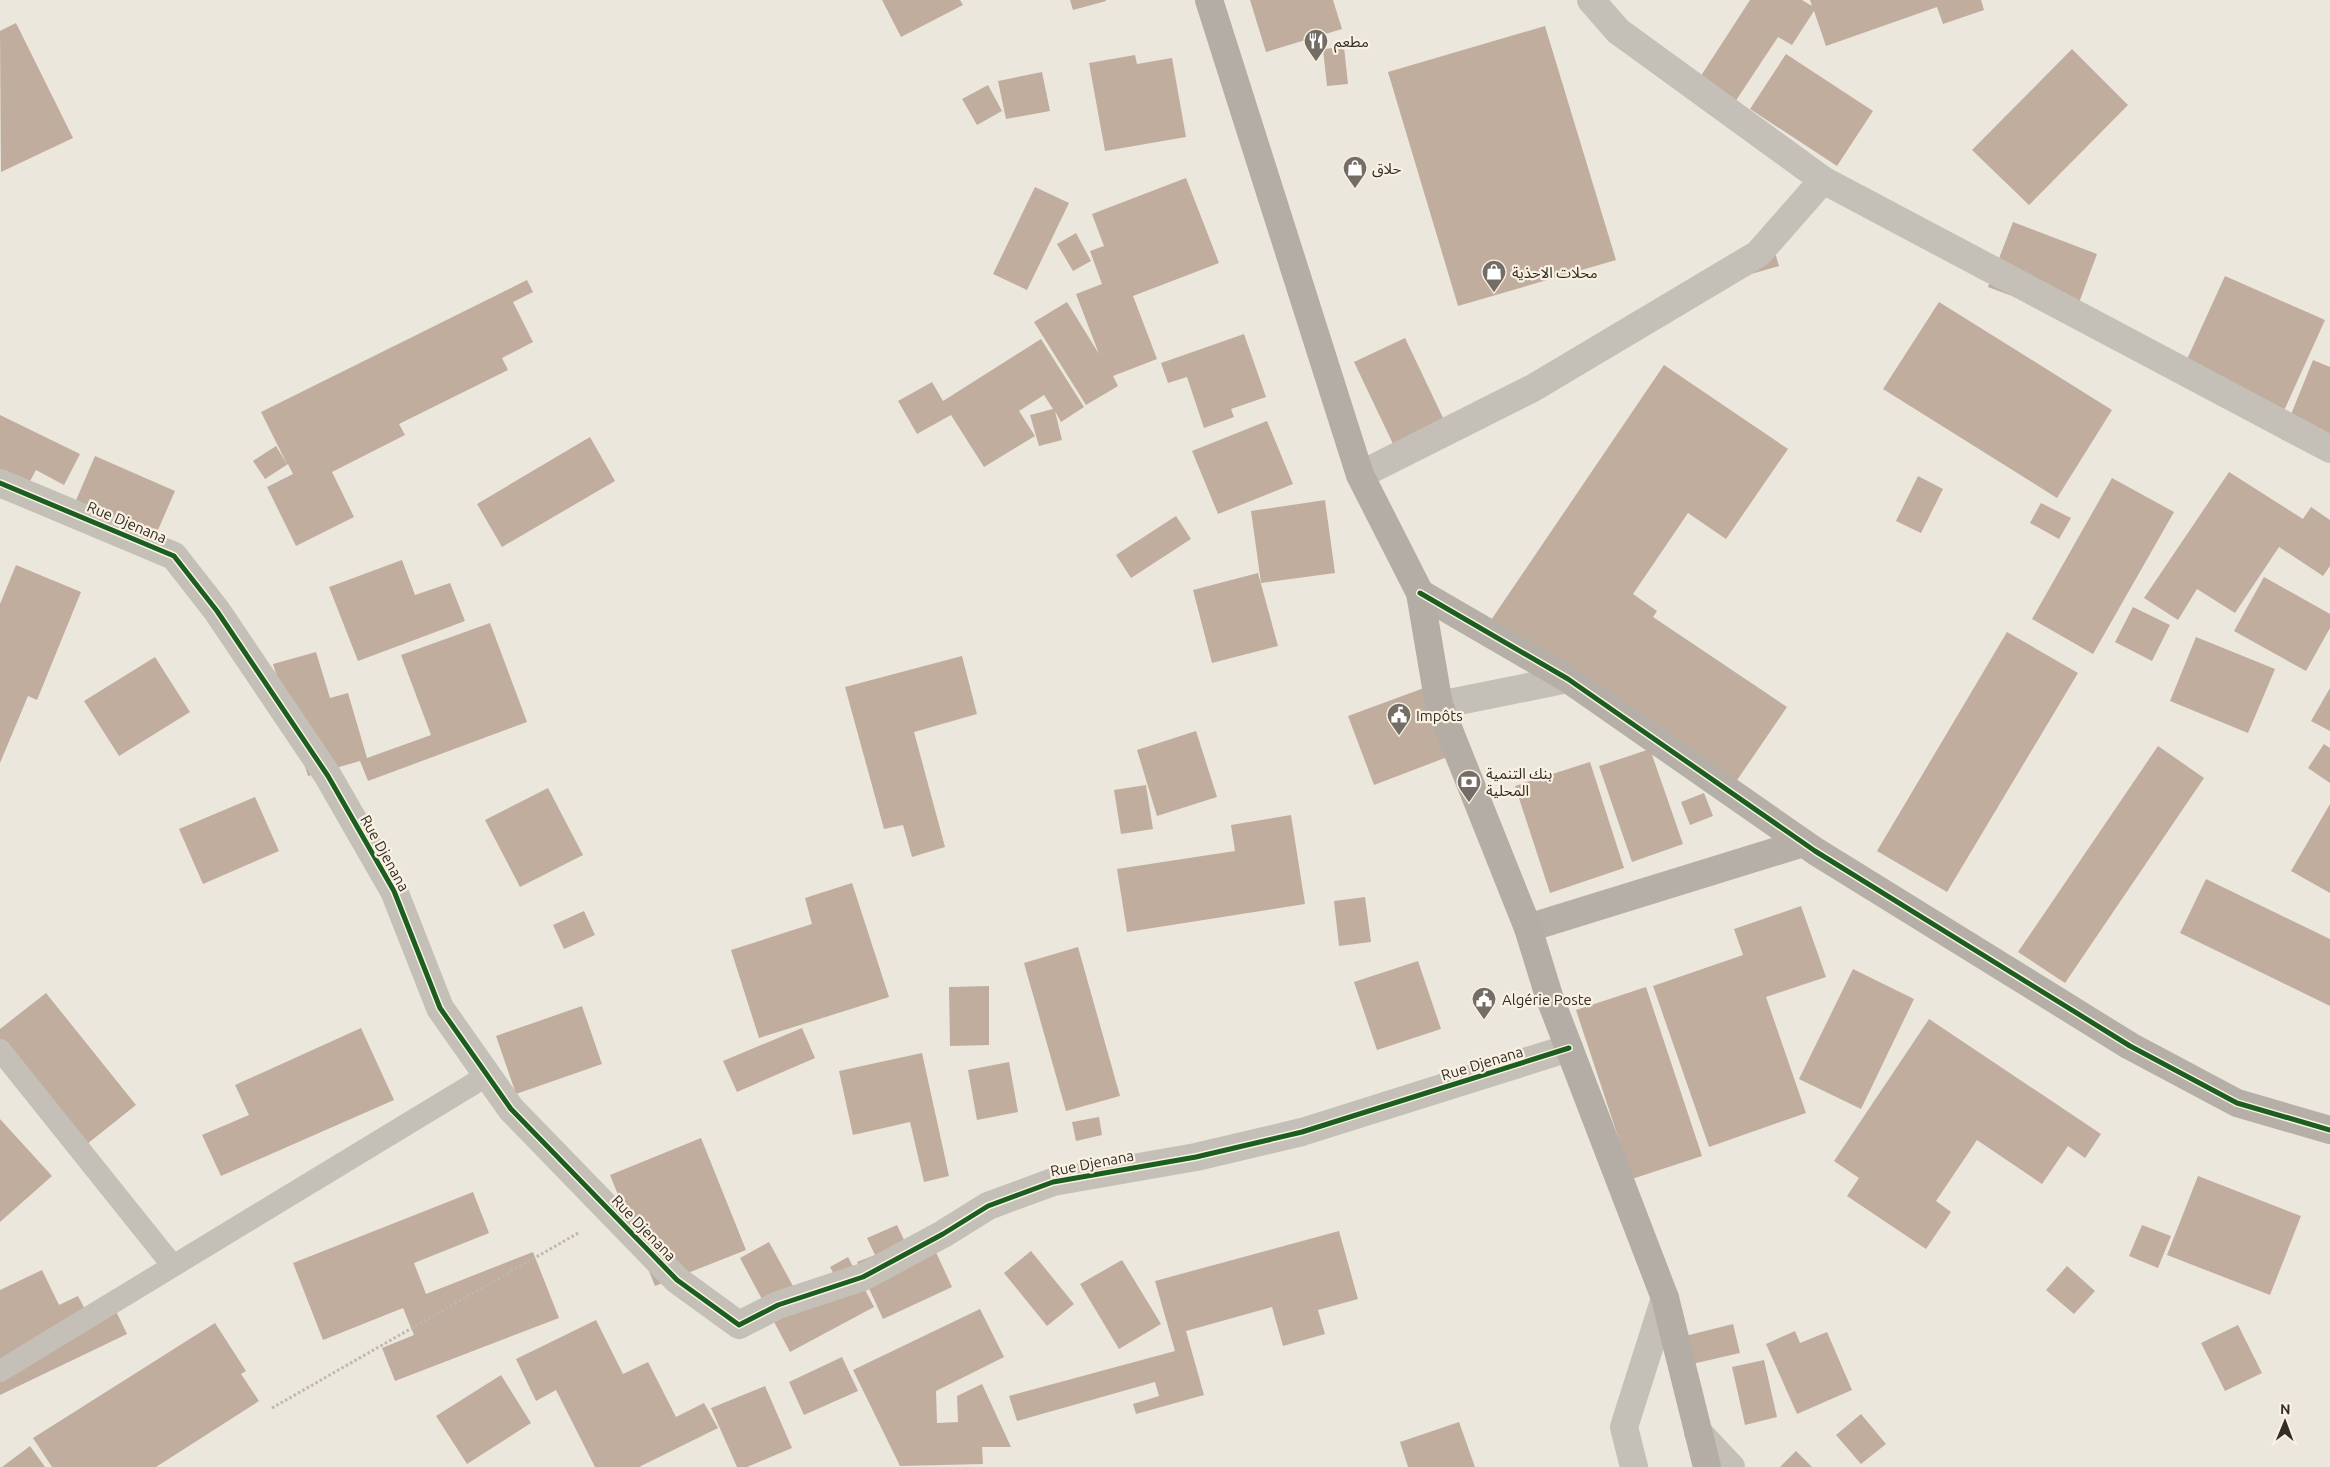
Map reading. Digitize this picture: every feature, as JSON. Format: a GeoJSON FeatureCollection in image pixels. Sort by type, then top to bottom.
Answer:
{"type":"FeatureCollection","features":[{"type":"Feature","properties":{"kind":"main road"},"geometry":{"type":"LineString","coordinates":[[1209,0],[1360,475],[1420,593],[1439,706],[1528,928],[1549,996],[1665,1298],[1707,1467]]}},
{"type":"Feature","properties":{"kind":"street"},"geometry":{"type":"LineString","coordinates":[[1591,0],[1618,31],[1823,180],[2330,449]]}},
{"type":"Feature","properties":{"kind":"street"},"geometry":{"type":"LineString","coordinates":[[1360,475],[1533,388],[1758,254],[1823,180]]}},
{"type":"Feature","properties":{"kind":"street","name":"Rue Djenana"},"geometry":{"type":"LineString","coordinates":[[0,482],[174,556],[217,611],[328,776],[394,890],[440,1008],[511,1109],[677,1280],[739,1325],[778,1305],[863,1277],[944,1234],[988,1206],[1053,1182],[1196,1157],[1302,1132],[1569,1048]]}},
{"type":"Feature","properties":{"kind":"street"},"geometry":{"type":"LineString","coordinates":[[1420,593],[1568,679],[1803,843],[2130,1046],[2237,1103],[2330,1130]]}},
{"type":"Feature","properties":{"kind":"street"},"geometry":{"type":"LineString","coordinates":[[1439,706],[1568,679]]}},
{"type":"Feature","properties":{"kind":"street"},"geometry":{"type":"LineString","coordinates":[[1528,928],[1803,843]]}},
{"type":"Feature","properties":{"kind":"street"},"geometry":{"type":"LineString","coordinates":[[1634,1467],[1624,1428],[1665,1298]]}},
{"type":"Feature","properties":{"kind":"street"},"geometry":{"type":"LineString","coordinates":[[1698,1432],[1731,1467]]}},
{"type":"Feature","properties":{"kind":"lane"},"geometry":{"type":"LineString","coordinates":[[0,1050],[173,1266]]}},
{"type":"Feature","properties":{"kind":"lane"},"geometry":{"type":"LineString","coordinates":[[0,1371],[488,1075]]}},
{"type":"Feature","properties":{"kind":"path"},"geometry":{"type":"LineString","coordinates":[[272,1408],[613,1213]]}},
{"type":"Feature","properties":{"kind":"building"},"geometry":{"type":"Polygon","coordinates":[[[882,0],[960,0],[963,5],[901,37],[882,0]]]}},
{"type":"Feature","properties":{"kind":"building"},"geometry":{"type":"Polygon","coordinates":[[[1070,0],[1106,0],[1106,1],[1073,10],[1070,0]]]}},
{"type":"Feature","properties":{"kind":"building"},"geometry":{"type":"Polygon","coordinates":[[[1250,0],[1333,0],[1342,29],[1266,52],[1250,0]]]}},
{"type":"Feature","properties":{"kind":"building"},"geometry":{"type":"Polygon","coordinates":[[[1750,0],[1802,0],[1812,6],[1810,0],[1981,0],[1984,10],[1943,24],[1937,7],[1826,46],[1814,11],[1792,45],[1778,37],[1731,108],[1695,85],[1750,0]]]}},
{"type":"Feature","properties":{"kind":"building"},"geometry":{"type":"Polygon","coordinates":[[[16,23],[73,138],[1,172],[0,31],[16,23]]]}},
{"type":"Feature","properties":{"kind":"building"},"geometry":{"type":"Polygon","coordinates":[[[1545,26],[1616,260],[1458,306],[1388,72],[1545,26]]]}},
{"type":"Feature","properties":{"kind":"building"},"geometry":{"type":"Polygon","coordinates":[[[1344,47],[1348,84],[1327,86],[1323,49],[1344,47]]]}},
{"type":"Feature","properties":{"kind":"building"},"geometry":{"type":"Polygon","coordinates":[[[2072,49],[2128,105],[2029,205],[1972,150],[2072,49]]]}},
{"type":"Feature","properties":{"kind":"building"},"geometry":{"type":"Polygon","coordinates":[[[1786,54],[1873,111],[1837,166],[1750,109],[1786,54]]]}},
{"type":"Feature","properties":{"kind":"building"},"geometry":{"type":"Polygon","coordinates":[[[1135,55],[1137,64],[1172,58],[1186,137],[1105,151],[1089,63],[1135,55]]]}},
{"type":"Feature","properties":{"kind":"building"},"geometry":{"type":"Polygon","coordinates":[[[1042,72],[1050,111],[1006,119],[998,81],[1042,72]]]}},
{"type":"Feature","properties":{"kind":"building"},"geometry":{"type":"Polygon","coordinates":[[[988,85],[1002,111],[977,125],[962,99],[988,85]]]}},
{"type":"Feature","properties":{"kind":"building"},"geometry":{"type":"Polygon","coordinates":[[[1186,178],[1219,263],[1133,296],[1157,359],[1113,376],[1118,386],[1086,405],[1034,322],[1067,302],[1099,354],[1076,294],[1102,284],[1090,251],[1104,246],[1092,214],[1186,178]]]}},
{"type":"Feature","properties":{"kind":"building"},"geometry":{"type":"Polygon","coordinates":[[[1035,187],[1069,203],[1027,290],[993,274],[1035,187]]]}},
{"type":"Feature","properties":{"kind":"building"},"geometry":{"type":"Polygon","coordinates":[[[2013,222],[2097,254],[2073,319],[1988,287],[2013,222]]]}},
{"type":"Feature","properties":{"kind":"building"},"geometry":{"type":"Polygon","coordinates":[[[1076,233],[1091,261],[1073,271],[1057,244],[1076,233]]]}},
{"type":"Feature","properties":{"kind":"building"},"geometry":{"type":"Polygon","coordinates":[[[1774,249],[1779,266],[1737,278],[1774,249]]]}},
{"type":"Feature","properties":{"kind":"building"},"geometry":{"type":"Polygon","coordinates":[[[2225,276],[2325,320],[2278,424],[2178,379],[2225,276]]]}},
{"type":"Feature","properties":{"kind":"building"},"geometry":{"type":"Polygon","coordinates":[[[527,280],[533,292],[513,302],[533,342],[502,358],[508,370],[399,424],[405,435],[332,472],[354,517],[296,546],[267,487],[293,474],[288,464],[265,479],[253,461],[276,446],[287,464],[261,412],[527,280]]]}},
{"type":"Feature","properties":{"kind":"building"},"geometry":{"type":"Polygon","coordinates":[[[1939,302],[2112,410],[2057,498],[1883,389],[1939,302]]]}},
{"type":"Feature","properties":{"kind":"building"},"geometry":{"type":"Polygon","coordinates":[[[1244,334],[1266,397],[1231,409],[1234,417],[1204,428],[1187,377],[1168,383],[1161,363],[1244,334]]]}},
{"type":"Feature","properties":{"kind":"building"},"geometry":{"type":"Polygon","coordinates":[[[1405,338],[1445,422],[1394,446],[1354,362],[1405,338]]]}},
{"type":"Feature","properties":{"kind":"building"},"geometry":{"type":"Polygon","coordinates":[[[1041,339],[1084,407],[1061,422],[1055,411],[1062,440],[1039,446],[1030,415],[1053,409],[1044,395],[1019,411],[1035,436],[984,467],[951,415],[917,434],[898,401],[932,382],[943,401],[1041,339]]]}},
{"type":"Feature","properties":{"kind":"building"},"geometry":{"type":"Polygon","coordinates":[[[2313,360],[2330,367],[2330,459],[2281,439],[2313,360]]]}},
{"type":"Feature","properties":{"kind":"building"},"geometry":{"type":"Polygon","coordinates":[[[1664,365],[1788,449],[1726,539],[1688,513],[1633,594],[1657,611],[1653,617],[1787,707],[1731,789],[1487,626],[1664,365]]]}},
{"type":"Feature","properties":{"kind":"building"},"geometry":{"type":"Polygon","coordinates":[[[0,415],[80,454],[64,485],[36,470],[29,483],[0,469],[0,415]]]}},
{"type":"Feature","properties":{"kind":"building"},"geometry":{"type":"Polygon","coordinates":[[[1267,421],[1293,484],[1218,514],[1192,451],[1267,421]]]}},
{"type":"Feature","properties":{"kind":"building"},"geometry":{"type":"Polygon","coordinates":[[[590,437],[615,481],[502,547],[477,504],[590,437]]]}},
{"type":"Feature","properties":{"kind":"building"},"geometry":{"type":"Polygon","coordinates":[[[95,456],[175,491],[151,546],[71,512],[95,456]]]}},
{"type":"Feature","properties":{"kind":"building"},"geometry":{"type":"Polygon","coordinates":[[[2229,472],[2303,519],[2311,507],[2330,520],[2330,566],[2323,576],[2279,547],[2235,613],[2197,589],[2178,620],[2144,598],[2229,472]]]}},
{"type":"Feature","properties":{"kind":"building"},"geometry":{"type":"Polygon","coordinates":[[[1918,476],[1943,489],[1921,533],[1896,521],[1918,476]]]}},
{"type":"Feature","properties":{"kind":"building"},"geometry":{"type":"Polygon","coordinates":[[[2112,478],[2174,512],[2093,654],[2032,619],[2112,478]]]}},
{"type":"Feature","properties":{"kind":"building"},"geometry":{"type":"Polygon","coordinates":[[[1325,500],[1335,573],[1261,583],[1251,511],[1325,500]]]}},
{"type":"Feature","properties":{"kind":"building"},"geometry":{"type":"Polygon","coordinates":[[[2041,503],[2071,518],[2059,539],[2030,523],[2041,503]]]}},
{"type":"Feature","properties":{"kind":"building"},"geometry":{"type":"Polygon","coordinates":[[[1176,516],[1191,539],[1131,578],[1116,555],[1176,516]]]}},
{"type":"Feature","properties":{"kind":"building"},"geometry":{"type":"Polygon","coordinates":[[[402,560],[415,595],[450,583],[465,621],[358,661],[329,587],[402,560]]]}},
{"type":"Feature","properties":{"kind":"building"},"geometry":{"type":"Polygon","coordinates":[[[16,565],[81,592],[37,700],[28,696],[0,763],[0,604],[16,565]]]}},
{"type":"Feature","properties":{"kind":"building"},"geometry":{"type":"Polygon","coordinates":[[[1258,573],[1278,646],[1212,663],[1193,590],[1258,573]]]}},
{"type":"Feature","properties":{"kind":"building"},"geometry":{"type":"Polygon","coordinates":[[[2264,577],[2330,614],[2330,628],[2306,671],[2234,631],[2264,577]]]}},
{"type":"Feature","properties":{"kind":"building"},"geometry":{"type":"Polygon","coordinates":[[[2133,607],[2170,625],[2152,661],[2115,642],[2133,607]]]}},
{"type":"Feature","properties":{"kind":"building"},"geometry":{"type":"Polygon","coordinates":[[[490,623],[527,722],[368,781],[360,761],[308,776],[273,664],[316,652],[330,698],[348,693],[367,758],[431,735],[401,655],[490,623]]]}},
{"type":"Feature","properties":{"kind":"building"},"geometry":{"type":"Polygon","coordinates":[[[2007,632],[2078,673],[1947,892],[1877,851],[2007,632]]]}},
{"type":"Feature","properties":{"kind":"building"},"geometry":{"type":"Polygon","coordinates":[[[2196,637],[2275,669],[2248,733],[2170,701],[2196,637]]]}},
{"type":"Feature","properties":{"kind":"building"},"geometry":{"type":"Polygon","coordinates":[[[962,656],[977,714],[914,732],[945,847],[912,857],[903,825],[884,829],[845,687],[962,656]]]}},
{"type":"Feature","properties":{"kind":"building"},"geometry":{"type":"Polygon","coordinates":[[[155,657],[190,712],[119,756],[84,701],[155,657]]]}},
{"type":"Feature","properties":{"kind":"building","name":"Impôts"},"geometry":{"type":"Polygon","coordinates":[[[1424,688],[1450,756],[1374,785],[1348,716],[1424,688]]]}},
{"type":"Feature","properties":{"kind":"building"},"geometry":{"type":"Polygon","coordinates":[[[2330,688],[2330,731],[2311,721],[2330,688]]]}},
{"type":"Feature","properties":{"kind":"building"},"geometry":{"type":"Polygon","coordinates":[[[1196,731],[1217,797],[1157,816],[1137,750],[1196,731]]]}},
{"type":"Feature","properties":{"kind":"building"},"geometry":{"type":"Polygon","coordinates":[[[2324,744],[2330,748],[2330,783],[2308,768],[2324,744]]]}},
{"type":"Feature","properties":{"kind":"building"},"geometry":{"type":"Polygon","coordinates":[[[2158,746],[2204,778],[2065,983],[2018,952],[2158,746]]]}},
{"type":"Feature","properties":{"kind":"building"},"geometry":{"type":"Polygon","coordinates":[[[1650,749],[1683,844],[1632,862],[1599,766],[1650,749]]]}},
{"type":"Feature","properties":{"kind":"building"},"geometry":{"type":"Polygon","coordinates":[[[1590,762],[1624,868],[1550,893],[1515,786],[1590,762]]]}},
{"type":"Feature","properties":{"kind":"building"},"geometry":{"type":"Polygon","coordinates":[[[1146,785],[1153,829],[1121,834],[1114,790],[1146,785]]]}},
{"type":"Feature","properties":{"kind":"building"},"geometry":{"type":"Polygon","coordinates":[[[548,788],[583,855],[520,887],[485,820],[548,788]]]}},
{"type":"Feature","properties":{"kind":"building"},"geometry":{"type":"Polygon","coordinates":[[[1704,793],[1713,816],[1690,825],[1681,802],[1704,793]]]}},
{"type":"Feature","properties":{"kind":"building"},"geometry":{"type":"Polygon","coordinates":[[[255,797],[279,851],[203,884],[179,829],[255,797]]]}},
{"type":"Feature","properties":{"kind":"building"},"geometry":{"type":"Polygon","coordinates":[[[2330,804],[2330,893],[2291,871],[2330,804]]]}},
{"type":"Feature","properties":{"kind":"building"},"geometry":{"type":"Polygon","coordinates":[[[1291,815],[1305,904],[1127,932],[1117,869],[1235,851],[1231,825],[1291,815]]]}},
{"type":"Feature","properties":{"kind":"building"},"geometry":{"type":"Polygon","coordinates":[[[2206,879],[2330,939],[2330,1006],[2180,933],[2206,879]]]}},
{"type":"Feature","properties":{"kind":"building"},"geometry":{"type":"Polygon","coordinates":[[[852,883],[889,997],[759,1038],[731,950],[812,924],[805,898],[852,883]]]}},
{"type":"Feature","properties":{"kind":"building"},"geometry":{"type":"Polygon","coordinates":[[[1365,897],[1371,942],[1339,946],[1334,901],[1365,897]]]}},
{"type":"Feature","properties":{"kind":"building"},"geometry":{"type":"Polygon","coordinates":[[[1801,906],[1826,977],[1766,997],[1806,1113],[1709,1147],[1653,986],[1743,955],[1734,929],[1801,906]]]}},
{"type":"Feature","properties":{"kind":"building"},"geometry":{"type":"Polygon","coordinates":[[[584,911],[595,935],[564,949],[553,925],[584,911]]]}},
{"type":"Feature","properties":{"kind":"building"},"geometry":{"type":"Polygon","coordinates":[[[1078,947],[1120,1096],[1066,1111],[1024,963],[1078,947]]]}},
{"type":"Feature","properties":{"kind":"building"},"geometry":{"type":"Polygon","coordinates":[[[1418,961],[1441,1029],[1377,1050],[1354,982],[1418,961]]]}},
{"type":"Feature","properties":{"kind":"building"},"geometry":{"type":"Polygon","coordinates":[[[1853,969],[1914,999],[1861,1109],[1799,1079],[1853,969]]]}},
{"type":"Feature","properties":{"kind":"building"},"geometry":{"type":"Polygon","coordinates":[[[989,986],[989,1045],[950,1046],[949,987],[989,986]]]}},
{"type":"Feature","properties":{"kind":"building"},"geometry":{"type":"Polygon","coordinates":[[[1646,987],[1702,1156],[1632,1179],[1576,1010],[1646,987]]]}},
{"type":"Feature","properties":{"kind":"building"},"geometry":{"type":"Polygon","coordinates":[[[46,993],[136,1105],[82,1148],[0,1045],[0,1029],[46,993]]]}},
{"type":"Feature","properties":{"kind":"building"},"geometry":{"type":"Polygon","coordinates":[[[582,1006],[602,1064],[516,1094],[496,1036],[582,1006]]]}},
{"type":"Feature","properties":{"kind":"building"},"geometry":{"type":"Polygon","coordinates":[[[1929,1019],[2101,1134],[2085,1158],[2068,1146],[2042,1184],[1977,1140],[1936,1201],[1951,1212],[1926,1249],[1847,1196],[1859,1178],[1834,1161],[1929,1019]]]}},
{"type":"Feature","properties":{"kind":"building"},"geometry":{"type":"Polygon","coordinates":[[[361,1028],[394,1100],[221,1176],[202,1135],[249,1115],[235,1085],[361,1028]]]}},
{"type":"Feature","properties":{"kind":"building"},"geometry":{"type":"Polygon","coordinates":[[[802,1028],[815,1058],[737,1092],[723,1061],[802,1028]]]}},
{"type":"Feature","properties":{"kind":"building"},"geometry":{"type":"Polygon","coordinates":[[[922,1053],[949,1176],[924,1182],[910,1122],[853,1135],[839,1071],[922,1053]]]}},
{"type":"Feature","properties":{"kind":"building"},"geometry":{"type":"Polygon","coordinates":[[[1009,1062],[1018,1112],[977,1120],[968,1070],[1009,1062]]]}},
{"type":"Feature","properties":{"kind":"building"},"geometry":{"type":"Polygon","coordinates":[[[1099,1117],[1102,1135],[1076,1141],[1072,1122],[1099,1117]]]}},
{"type":"Feature","properties":{"kind":"building"},"geometry":{"type":"Polygon","coordinates":[[[0,1119],[52,1176],[0,1222],[0,1119]]]}},
{"type":"Feature","properties":{"kind":"building"},"geometry":{"type":"Polygon","coordinates":[[[701,1138],[746,1250],[655,1286],[610,1175],[701,1138]]]}},
{"type":"Feature","properties":{"kind":"building"},"geometry":{"type":"Polygon","coordinates":[[[2198,1176],[2301,1216],[2270,1295],[2167,1255],[2198,1176]]]}},
{"type":"Feature","properties":{"kind":"building"},"geometry":{"type":"Polygon","coordinates":[[[473,1192],[489,1233],[414,1263],[426,1294],[533,1252],[559,1318],[395,1381],[382,1348],[414,1335],[403,1308],[323,1340],[293,1263],[473,1192]]]}},
{"type":"Feature","properties":{"kind":"building"},"geometry":{"type":"Polygon","coordinates":[[[897,1225],[906,1244],[928,1235],[952,1287],[883,1319],[857,1262],[875,1255],[867,1238],[897,1225]]]}},
{"type":"Feature","properties":{"kind":"building"},"geometry":{"type":"Polygon","coordinates":[[[2142,1225],[2171,1236],[2158,1268],[2129,1256],[2142,1225]]]}},
{"type":"Feature","properties":{"kind":"building"},"geometry":{"type":"Polygon","coordinates":[[[1339,1231],[1358,1299],[1318,1310],[1325,1334],[1283,1346],[1272,1307],[1186,1331],[1204,1395],[1136,1414],[1133,1404],[1159,1396],[1155,1382],[1017,1421],[1009,1396],[1175,1351],[1155,1281],[1339,1231]]]}},
{"type":"Feature","properties":{"kind":"building"},"geometry":{"type":"Polygon","coordinates":[[[769,1242],[805,1308],[842,1288],[830,1267],[848,1257],[874,1307],[790,1352],[740,1258],[769,1242]]]}},
{"type":"Feature","properties":{"kind":"building"},"geometry":{"type":"Polygon","coordinates":[[[1031,1251],[1074,1304],[1047,1326],[1004,1273],[1031,1251]]]}},
{"type":"Feature","properties":{"kind":"building"},"geometry":{"type":"Polygon","coordinates":[[[1122,1260],[1161,1324],[1119,1349],[1080,1284],[1122,1260]]]}},
{"type":"Feature","properties":{"kind":"building"},"geometry":{"type":"Polygon","coordinates":[[[2067,1266],[2095,1291],[2074,1314],[2046,1290],[2067,1266]]]}},
{"type":"Feature","properties":{"kind":"building"},"geometry":{"type":"Polygon","coordinates":[[[42,1270],[59,1305],[78,1296],[88,1315],[112,1303],[127,1334],[0,1395],[0,1290],[42,1270]]]}},
{"type":"Feature","properties":{"kind":"building"},"geometry":{"type":"Polygon","coordinates":[[[980,1309],[1004,1357],[936,1391],[937,1423],[958,1422],[957,1396],[982,1384],[1011,1447],[982,1447],[983,1464],[900,1466],[853,1370],[980,1309]]]}},
{"type":"Feature","properties":{"kind":"building"},"geometry":{"type":"Polygon","coordinates":[[[596,1320],[623,1374],[648,1362],[676,1417],[704,1403],[718,1428],[639,1467],[595,1467],[556,1390],[536,1401],[516,1359],[596,1320]]]}},
{"type":"Feature","properties":{"kind":"building"},"geometry":{"type":"Polygon","coordinates":[[[215,1323],[246,1371],[241,1374],[259,1401],[156,1467],[52,1467],[33,1438],[215,1323]]]}},
{"type":"Feature","properties":{"kind":"building"},"geometry":{"type":"Polygon","coordinates":[[[1733,1324],[1740,1353],[1692,1364],[1685,1336],[1733,1324]]]}},
{"type":"Feature","properties":{"kind":"building"},"geometry":{"type":"Polygon","coordinates":[[[2238,1325],[2262,1373],[2225,1391],[2201,1343],[2238,1325]]]}},
{"type":"Feature","properties":{"kind":"building"},"geometry":{"type":"Polygon","coordinates":[[[1795,1331],[1800,1343],[1827,1332],[1852,1390],[1797,1414],[1766,1344],[1795,1331]]]}},
{"type":"Feature","properties":{"kind":"building"},"geometry":{"type":"Polygon","coordinates":[[[842,1357],[858,1391],[804,1415],[789,1382],[842,1357]]]}},
{"type":"Feature","properties":{"kind":"building"},"geometry":{"type":"Polygon","coordinates":[[[1764,1360],[1777,1417],[1745,1425],[1732,1367],[1764,1360]]]}},
{"type":"Feature","properties":{"kind":"building"},"geometry":{"type":"Polygon","coordinates":[[[501,1375],[531,1423],[467,1464],[436,1416],[501,1375]]]}},
{"type":"Feature","properties":{"kind":"building"},"geometry":{"type":"Polygon","coordinates":[[[765,1386],[792,1448],[747,1467],[737,1467],[711,1408],[765,1386]]]}},
{"type":"Feature","properties":{"kind":"building"},"geometry":{"type":"Polygon","coordinates":[[[1861,1414],[1886,1444],[1861,1464],[1836,1435],[1861,1414]]]}},
{"type":"Feature","properties":{"kind":"building"},"geometry":{"type":"Polygon","coordinates":[[[1459,1422],[1475,1467],[1408,1467],[1400,1442],[1459,1422]]]}},
{"type":"Feature","properties":{"kind":"building"},"geometry":{"type":"Polygon","coordinates":[[[30,1446],[45,1467],[2,1467],[30,1446]]]}},
{"type":"Feature","properties":{"kind":"building"},"geometry":{"type":"Polygon","coordinates":[[[1796,1451],[1812,1467],[1780,1467],[1796,1451]]]}},
{"type":"Feature","properties":{"kind":"cycle path"},"geometry":{"type":"LineString","coordinates":[[0,483],[174,556],[217,611],[328,776],[394,891],[440,1008],[511,1109],[677,1280],[739,1325],[778,1305],[863,1277],[943,1234],[988,1206],[1053,1182],[1196,1157],[1302,1132],[1569,1048]]}},
{"type":"Feature","properties":{"kind":"cycle path"},"geometry":{"type":"LineString","coordinates":[[1420,593],[1568,679],[1815,851],[2130,1046],[2237,1103],[2330,1130]]}},
{"type":"Feature","properties":{"kind":"place","name":"مطعم"},"geometry":{"type":"Point","coordinates":[1316,62]}},
{"type":"Feature","properties":{"kind":"place","name":"حلاق"},"geometry":{"type":"Point","coordinates":[1355,189]}},
{"type":"Feature","properties":{"kind":"place","name":"محلات الاحذية"},"geometry":{"type":"Point","coordinates":[1494,293]}},
{"type":"Feature","properties":{"kind":"place","name":"Impôts"},"geometry":{"type":"Point","coordinates":[1399,736]}},
{"type":"Feature","properties":{"kind":"place","name":"بنك التنمية المحلية"},"geometry":{"type":"Point","coordinates":[1469,803]}},
{"type":"Feature","properties":{"kind":"place","name":"Algérie Poste"},"geometry":{"type":"Point","coordinates":[1484,1020]}}]}
